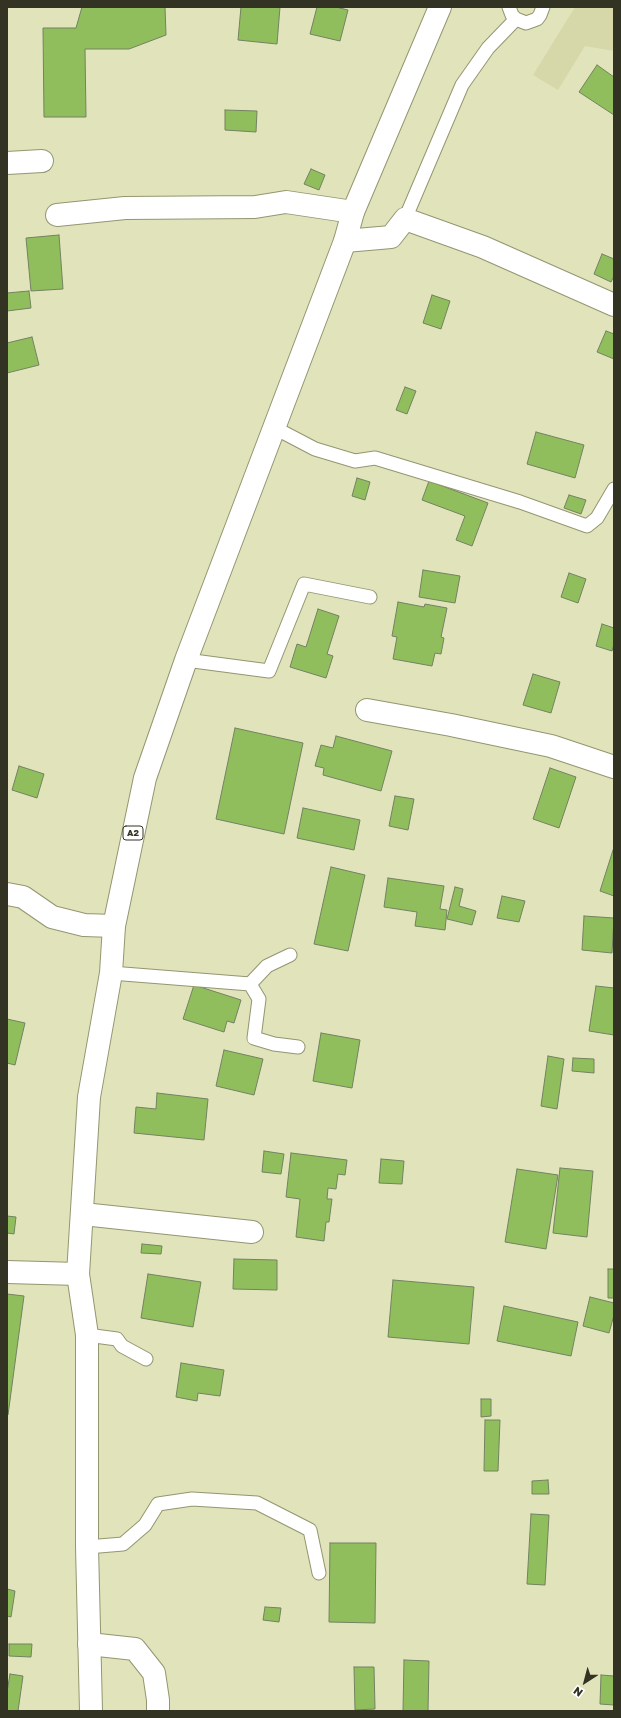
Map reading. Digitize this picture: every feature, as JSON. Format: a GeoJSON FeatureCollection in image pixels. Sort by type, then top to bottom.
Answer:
{"type":"FeatureCollection","features":[{"type":"Feature","properties":{"kind":"main road","name":"A2"},"geometry":{"type":"LineString","coordinates":[[91,1711],[87,1547],[87,1335],[78,1274],[83,1214],[89,1097],[111,973],[114,926],[145,778],[186,660],[273,427],[345,241],[353,212],[440,7]]}},
{"type":"Feature","properties":{"kind":"main road"},"geometry":{"type":"LineString","coordinates":[[7,163],[42,161]]}},
{"type":"Feature","properties":{"kind":"main road"},"geometry":{"type":"LineString","coordinates":[[57,216],[125,208],[255,207],[286,202],[353,212]]}},
{"type":"Feature","properties":{"kind":"main road"},"geometry":{"type":"LineString","coordinates":[[345,241],[391,237],[405,219],[483,247],[614,305]]}},
{"type":"Feature","properties":{"kind":"main road"},"geometry":{"type":"LineString","coordinates":[[367,710],[451,725],[551,746],[614,767]]}},
{"type":"Feature","properties":{"kind":"main road"},"geometry":{"type":"LineString","coordinates":[[7,894],[23,897],[52,917],[84,925],[114,926]]}},
{"type":"Feature","properties":{"kind":"main road"},"geometry":{"type":"LineString","coordinates":[[83,1214],[251,1237]]}},
{"type":"Feature","properties":{"kind":"main road"},"geometry":{"type":"LineString","coordinates":[[7,1272],[78,1274]]}},
{"type":"Feature","properties":{"kind":"main road"},"geometry":{"type":"LineString","coordinates":[[89,1644],[135,1649],[154,1673],[158,1711]]}},
{"type":"Feature","properties":{"kind":"lane"},"geometry":{"type":"LineString","coordinates":[[509,7],[512,15],[520,22],[531,22],[540,15],[543,7]]}},
{"type":"Feature","properties":{"kind":"lane"},"geometry":{"type":"LineString","coordinates":[[405,219],[462,85],[488,48],[516,19]]}},
{"type":"Feature","properties":{"kind":"lane"},"geometry":{"type":"LineString","coordinates":[[273,427],[315,449],[355,461],[375,458],[520,502],[587,526],[597,518],[614,489]]}},
{"type":"Feature","properties":{"kind":"lane"},"geometry":{"type":"LineString","coordinates":[[186,660],[269,672],[304,584],[370,597]]}},
{"type":"Feature","properties":{"kind":"lane"},"geometry":{"type":"LineString","coordinates":[[250,984],[267,966],[290,955]]}},
{"type":"Feature","properties":{"kind":"lane"},"geometry":{"type":"LineString","coordinates":[[111,973],[250,984]]}},
{"type":"Feature","properties":{"kind":"lane"},"geometry":{"type":"LineString","coordinates":[[250,984],[259,999],[254,1038],[274,1044],[298,1047]]}},
{"type":"Feature","properties":{"kind":"lane"},"geometry":{"type":"LineString","coordinates":[[87,1335],[118,1338],[122,1346],[146,1359]]}},
{"type":"Feature","properties":{"kind":"lane"},"geometry":{"type":"LineString","coordinates":[[87,1547],[123,1544],[145,1525],[158,1504],[192,1499],[257,1503],[310,1530],[318,1573]]}},
{"type":"Feature","properties":{"kind":"shaded area"},"geometry":{"type":"Polygon","coordinates":[[[575,7],[614,7],[614,51],[585,46],[558,90],[533,75],[575,7]]]}},
{"type":"Feature","properties":{"kind":"building"},"geometry":{"type":"Polygon","coordinates":[[[82,7],[165,7],[166,35],[129,49],[85,49],[86,117],[44,117],[43,28],[76,28],[82,7]]]}},
{"type":"Feature","properties":{"kind":"building"},"geometry":{"type":"Polygon","coordinates":[[[241,7],[280,7],[277,44],[238,40],[241,7]]]}},
{"type":"Feature","properties":{"kind":"building"},"geometry":{"type":"Polygon","coordinates":[[[317,7],[336,7],[348,10],[340,41],[310,34],[317,7]]]}},
{"type":"Feature","properties":{"kind":"building"},"geometry":{"type":"Polygon","coordinates":[[[597,65],[614,77],[614,115],[579,92],[597,65]]]}},
{"type":"Feature","properties":{"kind":"building"},"geometry":{"type":"Polygon","coordinates":[[[225,110],[257,111],[256,132],[225,130],[225,110]]]}},
{"type":"Feature","properties":{"kind":"building"},"geometry":{"type":"Polygon","coordinates":[[[311,169],[325,175],[319,190],[304,184],[311,169]]]}},
{"type":"Feature","properties":{"kind":"building"},"geometry":{"type":"Polygon","coordinates":[[[59,235],[63,289],[31,291],[26,238],[59,235]]]}},
{"type":"Feature","properties":{"kind":"building"},"geometry":{"type":"Polygon","coordinates":[[[602,254],[614,259],[614,276],[611,282],[594,274],[602,254]]]}},
{"type":"Feature","properties":{"kind":"building"},"geometry":{"type":"Polygon","coordinates":[[[29,291],[31,308],[7,311],[7,293],[29,291]]]}},
{"type":"Feature","properties":{"kind":"building"},"geometry":{"type":"Polygon","coordinates":[[[432,295],[450,301],[441,329],[423,323],[432,295]]]}},
{"type":"Feature","properties":{"kind":"building"},"geometry":{"type":"Polygon","coordinates":[[[606,331],[614,334],[614,359],[597,352],[606,331]]]}},
{"type":"Feature","properties":{"kind":"building"},"geometry":{"type":"Polygon","coordinates":[[[32,337],[39,365],[7,373],[7,343],[32,337]]]}},
{"type":"Feature","properties":{"kind":"building"},"geometry":{"type":"Polygon","coordinates":[[[405,387],[416,391],[407,414],[396,410],[405,387]]]}},
{"type":"Feature","properties":{"kind":"building"},"geometry":{"type":"Polygon","coordinates":[[[536,432],[584,445],[575,478],[527,464],[536,432]]]}},
{"type":"Feature","properties":{"kind":"building"},"geometry":{"type":"Polygon","coordinates":[[[357,478],[370,482],[365,500],[352,496],[357,478]]]}},
{"type":"Feature","properties":{"kind":"building"},"geometry":{"type":"Polygon","coordinates":[[[429,481],[488,503],[472,546],[456,540],[465,516],[422,500],[429,481]]]}},
{"type":"Feature","properties":{"kind":"building"},"geometry":{"type":"Polygon","coordinates":[[[569,495],[586,500],[581,514],[564,508],[569,495]]]}},
{"type":"Feature","properties":{"kind":"building"},"geometry":{"type":"Polygon","coordinates":[[[423,570],[460,576],[455,603],[419,597],[423,570]]]}},
{"type":"Feature","properties":{"kind":"building"},"geometry":{"type":"Polygon","coordinates":[[[569,573],[586,579],[578,603],[561,597],[569,573]]]}},
{"type":"Feature","properties":{"kind":"building"},"geometry":{"type":"Polygon","coordinates":[[[398,602],[424,607],[425,604],[447,608],[441,637],[444,638],[441,654],[435,653],[432,666],[393,659],[397,637],[392,636],[398,602]]]}},
{"type":"Feature","properties":{"kind":"building"},"geometry":{"type":"Polygon","coordinates":[[[318,609],[339,616],[327,654],[333,656],[326,678],[290,667],[297,644],[306,647],[318,609]]]}},
{"type":"Feature","properties":{"kind":"building"},"geometry":{"type":"Polygon","coordinates":[[[602,624],[614,628],[614,644],[612,651],[596,646],[602,624]]]}},
{"type":"Feature","properties":{"kind":"building"},"geometry":{"type":"Polygon","coordinates":[[[533,674],[560,682],[551,713],[523,705],[533,674]]]}},
{"type":"Feature","properties":{"kind":"building"},"geometry":{"type":"Polygon","coordinates":[[[235,728],[303,743],[284,834],[216,819],[235,728]]]}},
{"type":"Feature","properties":{"kind":"building"},"geometry":{"type":"Polygon","coordinates":[[[336,736],[392,751],[381,791],[323,775],[324,768],[315,766],[321,745],[333,748],[336,736]]]}},
{"type":"Feature","properties":{"kind":"building"},"geometry":{"type":"Polygon","coordinates":[[[19,766],[44,774],[37,798],[12,790],[19,766]]]}},
{"type":"Feature","properties":{"kind":"building"},"geometry":{"type":"Polygon","coordinates":[[[550,768],[576,777],[559,828],[533,819],[550,768]]]}},
{"type":"Feature","properties":{"kind":"building"},"geometry":{"type":"Polygon","coordinates":[[[395,796],[414,799],[408,830],[389,826],[395,796]]]}},
{"type":"Feature","properties":{"kind":"building"},"geometry":{"type":"Polygon","coordinates":[[[303,808],[360,820],[354,850],[297,838],[303,808]]]}},
{"type":"Feature","properties":{"kind":"building"},"geometry":{"type":"Polygon","coordinates":[[[614,847],[614,896],[600,891],[614,847]]]}},
{"type":"Feature","properties":{"kind":"building"},"geometry":{"type":"Polygon","coordinates":[[[331,867],[365,875],[348,951],[314,944],[331,867]]]}},
{"type":"Feature","properties":{"kind":"building"},"geometry":{"type":"Polygon","coordinates":[[[388,878],[444,886],[440,909],[447,910],[445,930],[415,926],[417,912],[384,907],[388,878]]]}},
{"type":"Feature","properties":{"kind":"building"},"geometry":{"type":"Polygon","coordinates":[[[455,887],[463,889],[459,906],[476,911],[472,925],[447,919],[455,887]]]}},
{"type":"Feature","properties":{"kind":"building"},"geometry":{"type":"Polygon","coordinates":[[[502,896],[525,901],[519,922],[497,918],[502,896]]]}},
{"type":"Feature","properties":{"kind":"building"},"geometry":{"type":"Polygon","coordinates":[[[584,916],[614,918],[612,953],[582,950],[584,916]]]}},
{"type":"Feature","properties":{"kind":"building"},"geometry":{"type":"Polygon","coordinates":[[[194,985],[241,1000],[234,1023],[227,1021],[224,1032],[183,1019],[194,985]]]}},
{"type":"Feature","properties":{"kind":"building"},"geometry":{"type":"Polygon","coordinates":[[[596,986],[614,988],[614,1035],[589,1031],[596,986]]]}},
{"type":"Feature","properties":{"kind":"building"},"geometry":{"type":"Polygon","coordinates":[[[7,1019],[25,1023],[15,1065],[7,1063],[7,1019]]]}},
{"type":"Feature","properties":{"kind":"building"},"geometry":{"type":"Polygon","coordinates":[[[321,1033],[360,1040],[352,1088],[313,1081],[321,1033]]]}},
{"type":"Feature","properties":{"kind":"building"},"geometry":{"type":"Polygon","coordinates":[[[224,1050],[263,1059],[254,1095],[216,1086],[224,1050]]]}},
{"type":"Feature","properties":{"kind":"building"},"geometry":{"type":"Polygon","coordinates":[[[548,1056],[564,1059],[557,1109],[541,1106],[548,1056]]]}},
{"type":"Feature","properties":{"kind":"building"},"geometry":{"type":"Polygon","coordinates":[[[573,1058],[594,1059],[594,1073],[572,1071],[573,1058]]]}},
{"type":"Feature","properties":{"kind":"building"},"geometry":{"type":"Polygon","coordinates":[[[157,1093],[208,1099],[204,1140],[134,1133],[136,1107],[156,1109],[157,1093]]]}},
{"type":"Feature","properties":{"kind":"building"},"geometry":{"type":"Polygon","coordinates":[[[264,1151],[284,1154],[281,1174],[262,1172],[264,1151]]]}},
{"type":"Feature","properties":{"kind":"building"},"geometry":{"type":"Polygon","coordinates":[[[291,1153],[347,1160],[345,1175],[338,1174],[336,1189],[328,1188],[327,1199],[332,1199],[329,1222],[326,1222],[324,1241],[296,1237],[300,1199],[286,1197],[291,1153]]]}},
{"type":"Feature","properties":{"kind":"building"},"geometry":{"type":"Polygon","coordinates":[[[381,1159],[404,1161],[402,1184],[379,1183],[381,1159]]]}},
{"type":"Feature","properties":{"kind":"building"},"geometry":{"type":"Polygon","coordinates":[[[560,1168],[593,1171],[587,1237],[553,1233],[560,1168]]]}},
{"type":"Feature","properties":{"kind":"building"},"geometry":{"type":"Polygon","coordinates":[[[517,1169],[558,1175],[546,1249],[505,1242],[517,1169]]]}},
{"type":"Feature","properties":{"kind":"building"},"geometry":{"type":"Polygon","coordinates":[[[7,1216],[16,1217],[14,1234],[7,1233],[7,1216]]]}},
{"type":"Feature","properties":{"kind":"building"},"geometry":{"type":"Polygon","coordinates":[[[142,1244],[162,1246],[161,1254],[141,1253],[142,1244]]]}},
{"type":"Feature","properties":{"kind":"building"},"geometry":{"type":"Polygon","coordinates":[[[234,1259],[277,1260],[277,1290],[233,1289],[234,1259]]]}},
{"type":"Feature","properties":{"kind":"building"},"geometry":{"type":"Polygon","coordinates":[[[608,1269],[614,1269],[614,1298],[608,1298],[608,1269]]]}},
{"type":"Feature","properties":{"kind":"building"},"geometry":{"type":"Polygon","coordinates":[[[148,1274],[201,1282],[193,1327],[141,1318],[148,1274]]]}},
{"type":"Feature","properties":{"kind":"building"},"geometry":{"type":"Polygon","coordinates":[[[393,1280],[474,1287],[469,1344],[388,1337],[393,1280]]]}},
{"type":"Feature","properties":{"kind":"building"},"geometry":{"type":"Polygon","coordinates":[[[7,1294],[24,1296],[8,1415],[7,1415],[7,1294]]]}},
{"type":"Feature","properties":{"kind":"building"},"geometry":{"type":"Polygon","coordinates":[[[590,1297],[614,1303],[614,1315],[609,1333],[583,1326],[590,1297]]]}},
{"type":"Feature","properties":{"kind":"building"},"geometry":{"type":"Polygon","coordinates":[[[504,1306],[578,1322],[571,1356],[497,1341],[504,1306]]]}},
{"type":"Feature","properties":{"kind":"building"},"geometry":{"type":"Polygon","coordinates":[[[181,1363],[224,1370],[220,1396],[198,1393],[197,1401],[176,1397],[181,1363]]]}},
{"type":"Feature","properties":{"kind":"building"},"geometry":{"type":"Polygon","coordinates":[[[481,1399],[491,1399],[491,1416],[481,1417],[481,1399]]]}},
{"type":"Feature","properties":{"kind":"building"},"geometry":{"type":"Polygon","coordinates":[[[485,1420],[500,1420],[498,1471],[484,1471],[485,1420]]]}},
{"type":"Feature","properties":{"kind":"building"},"geometry":{"type":"Polygon","coordinates":[[[548,1480],[549,1494],[532,1494],[532,1481],[548,1480]]]}},
{"type":"Feature","properties":{"kind":"building"},"geometry":{"type":"Polygon","coordinates":[[[531,1514],[549,1515],[545,1585],[527,1584],[531,1514]]]}},
{"type":"Feature","properties":{"kind":"building"},"geometry":{"type":"Polygon","coordinates":[[[330,1543],[376,1543],[375,1623],[329,1622],[330,1543]]]}},
{"type":"Feature","properties":{"kind":"building"},"geometry":{"type":"Polygon","coordinates":[[[7,1589],[15,1591],[11,1617],[7,1616],[7,1589]]]}},
{"type":"Feature","properties":{"kind":"building"},"geometry":{"type":"Polygon","coordinates":[[[265,1607],[281,1608],[279,1622],[263,1620],[265,1607]]]}},
{"type":"Feature","properties":{"kind":"building"},"geometry":{"type":"Polygon","coordinates":[[[9,1644],[32,1644],[31,1657],[9,1656],[9,1644]]]}},
{"type":"Feature","properties":{"kind":"building"},"geometry":{"type":"Polygon","coordinates":[[[404,1660],[429,1661],[428,1711],[403,1711],[404,1660]]]}},
{"type":"Feature","properties":{"kind":"building"},"geometry":{"type":"Polygon","coordinates":[[[354,1667],[374,1667],[375,1709],[355,1710],[354,1667]]]}},
{"type":"Feature","properties":{"kind":"building"},"geometry":{"type":"Polygon","coordinates":[[[10,1674],[23,1676],[18,1711],[7,1711],[7,1692],[10,1674]]]}},
{"type":"Feature","properties":{"kind":"building"},"geometry":{"type":"Polygon","coordinates":[[[601,1675],[614,1676],[614,1705],[600,1704],[601,1675]]]}}]}
